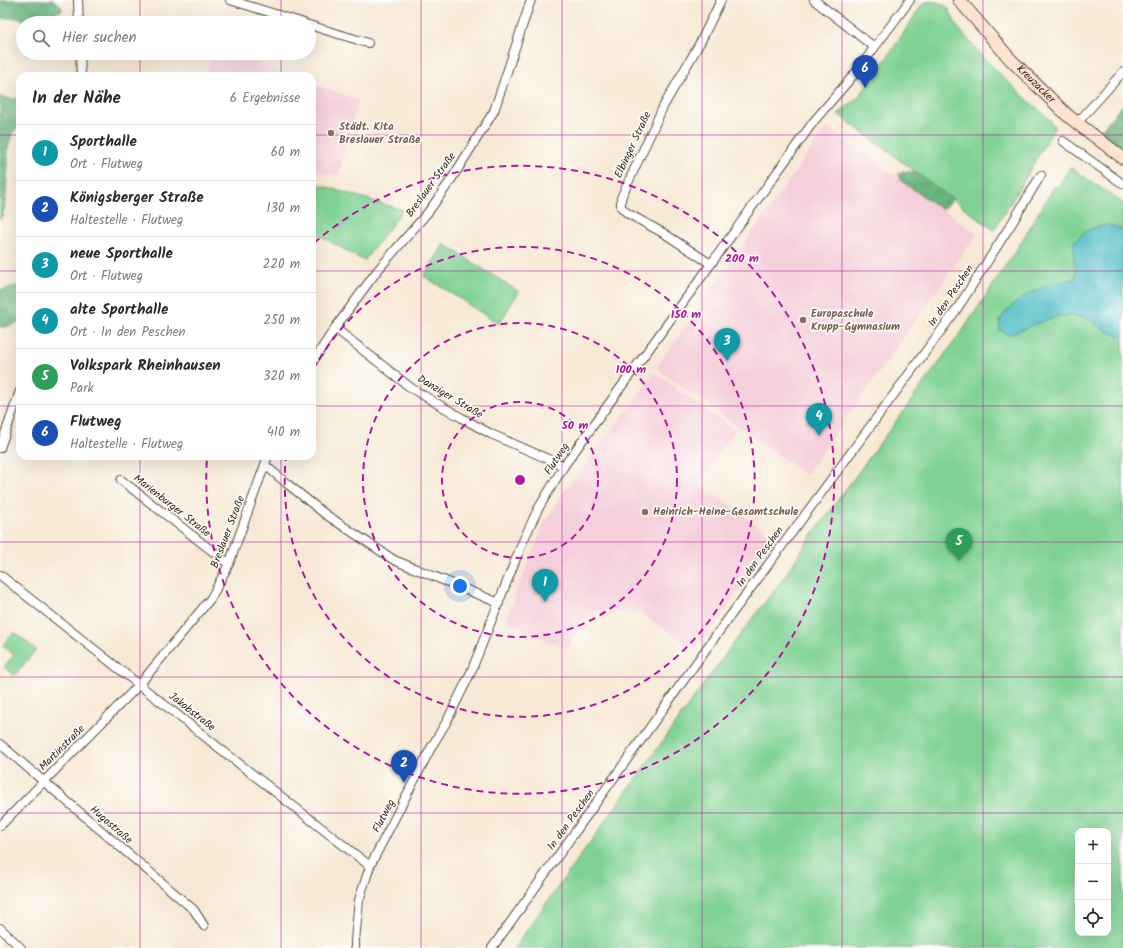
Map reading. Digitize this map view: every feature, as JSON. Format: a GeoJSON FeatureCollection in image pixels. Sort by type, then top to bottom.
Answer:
{"type":"FeatureCollection","features":[{"type":"Feature","properties":{"kind":"street"},"geometry":{"type":"LineString","coordinates":[[78,0],[79,16]]}},
{"type":"Feature","properties":{"kind":"street"},"geometry":{"type":"LineString","coordinates":[[230,0],[281,16]]}},
{"type":"Feature","properties":{"kind":"street","name":"Breslauer Straße"},"geometry":{"type":"LineString","coordinates":[[316,357],[335,328],[377,271],[428,211],[451,180],[494,111],[531,0]]}},
{"type":"Feature","properties":{"kind":"street","name":"Elbinger Straße"},"geometry":{"type":"LineString","coordinates":[[710,264],[665,234],[627,213],[621,207],[621,198],[663,107],[701,41],[721,0]]}},
{"type":"Feature","properties":{"kind":"street"},"geometry":{"type":"LineString","coordinates":[[814,0],[874,47]]}},
{"type":"Feature","properties":{"kind":"street","name":"Flutweg"},"geometry":{"type":"LineString","coordinates":[[355,948],[359,900],[370,866],[432,746],[447,721],[471,672],[523,541],[538,509],[564,466],[814,121],[856,71],[910,0]]}},
{"type":"Feature","properties":{"kind":"street","name":"Kreuzacker"},"geometry":{"type":"LineString","coordinates":[[959,0],[1011,60],[1077,123],[1123,158]]}},
{"type":"Feature","properties":{"kind":"street"},"geometry":{"type":"LineString","coordinates":[[316,27],[368,43]]}},
{"type":"Feature","properties":{"kind":"street"},"geometry":{"type":"LineString","coordinates":[[80,60],[81,72]]}},
{"type":"Feature","properties":{"kind":"street"},"geometry":{"type":"LineString","coordinates":[[1077,123],[1123,72]]}},
{"type":"Feature","properties":{"kind":"street"},"geometry":{"type":"LineString","coordinates":[[1062,141],[1123,184]]}},
{"type":"Feature","properties":{"kind":"street","name":"In den Peschen"},"geometry":{"type":"LineString","coordinates":[[492,948],[714,638],[957,309],[1012,223],[1040,175]]}},
{"type":"Feature","properties":{"kind":"street","name":"Danziger Straße"},"geometry":{"type":"LineString","coordinates":[[335,328],[411,388],[491,434],[564,466]]}},
{"type":"Feature","properties":{"kind":"street"},"geometry":{"type":"LineString","coordinates":[[0,448],[16,402]]}},
{"type":"Feature","properties":{"kind":"street","name":"Breslauer Straße"},"geometry":{"type":"LineString","coordinates":[[140,685],[211,598],[230,564],[267,460]]}},
{"type":"Feature","properties":{"kind":"street"},"geometry":{"type":"LineString","coordinates":[[266,465],[325,514],[394,560],[499,603]]}},
{"type":"Feature","properties":{"kind":"street","name":"Marienburger Straße"},"geometry":{"type":"LineString","coordinates":[[121,480],[230,564]]}},
{"type":"Feature","properties":{"kind":"street","name":"Jakobstraße"},"geometry":{"type":"LineString","coordinates":[[0,575],[370,866]]}},
{"type":"Feature","properties":{"kind":"street","name":"Martinstraße"},"geometry":{"type":"LineString","coordinates":[[0,826],[140,685]]}},
{"type":"Feature","properties":{"kind":"street","name":"Hugostraße"},"geometry":{"type":"LineString","coordinates":[[0,744],[194,910],[204,926]]}},
{"type":"Feature","properties":{"kind":"street"},"geometry":{"type":"LineString","coordinates":[[0,928],[21,948]]}},
{"type":"Feature","properties":{"kind":"shaded area"},"geometry":{"type":"Polygon","coordinates":[[[210,60],[247,60],[281,72],[207,72],[210,60]]]}},
{"type":"Feature","properties":{"kind":"shaded area","name":"Städt. Kita Breslauer Straße"},"geometry":{"type":"Polygon","coordinates":[[[316,84],[358,100],[338,175],[324,174],[316,168],[316,84]]]}},
{"type":"Feature","properties":{"kind":"shaded area","name":"Europaschule Krupp-Gymnasium"},"geometry":{"type":"Polygon","coordinates":[[[827,127],[977,234],[806,475],[656,368],[827,127]]]}},
{"type":"Feature","properties":{"kind":"shaded area","name":"Heinrich-Heine-Gesamtschule"},"geometry":{"type":"Polygon","coordinates":[[[654,373],[735,430],[698,483],[776,539],[695,651],[643,614],[594,611],[566,649],[505,621],[544,524],[558,500],[654,373]]]}},
{"type":"Feature","properties":{"kind":"green space"},"geometry":{"type":"Polygon","coordinates":[[[0,0],[53,0],[61,6],[62,9],[50,16],[16,16],[16,18],[0,18],[0,0]]]}},
{"type":"Feature","properties":{"kind":"green space"},"geometry":{"type":"Polygon","coordinates":[[[932,1],[948,8],[956,25],[981,55],[1049,119],[1054,126],[1053,131],[994,230],[838,114],[858,98],[922,5],[926,2],[932,1]]]}},
{"type":"Feature","properties":{"kind":"green space"},"geometry":{"type":"Polygon","coordinates":[[[0,97],[16,98],[16,130],[12,133],[8,149],[5,208],[0,220],[0,97]]]}},
{"type":"Feature","properties":{"kind":"green space"},"geometry":{"type":"Polygon","coordinates":[[[1123,105],[1123,150],[1099,132],[1123,105]]]}},
{"type":"Feature","properties":{"kind":"green space"},"geometry":{"type":"Polygon","coordinates":[[[1031,164],[1028,174],[994,230],[953,199],[943,210],[900,180],[898,174],[902,171],[924,173],[1031,164]]]}},
{"type":"Feature","properties":{"kind":"green space"},"geometry":{"type":"Polygon","coordinates":[[[1070,167],[1123,203],[1123,948],[514,948],[730,648],[782,580],[807,542],[963,330],[1018,247],[1054,187],[1059,185],[1070,167]]]}},
{"type":"Feature","properties":{"kind":"green space"},"geometry":{"type":"Polygon","coordinates":[[[316,184],[403,210],[364,261],[316,233],[316,184]]]}},
{"type":"Feature","properties":{"kind":"green space"},"geometry":{"type":"Polygon","coordinates":[[[444,244],[519,292],[499,324],[424,276],[444,244]]]}},
{"type":"Feature","properties":{"kind":"green space"},"geometry":{"type":"Polygon","coordinates":[[[16,286],[16,323],[0,327],[0,290],[16,286]]]}},
{"type":"Feature","properties":{"kind":"green space"},"geometry":{"type":"Polygon","coordinates":[[[14,632],[36,650],[14,676],[4,667],[14,655],[3,645],[14,632]]]}},
{"type":"Feature","properties":{"kind":"water"},"geometry":{"type":"Polygon","coordinates":[[[1109,225],[1123,230],[1123,337],[1109,332],[1087,318],[1069,316],[1056,317],[1009,335],[1000,331],[1001,319],[1009,308],[1015,303],[1041,288],[1055,283],[1071,280],[1076,277],[1074,242],[1090,229],[1109,225]]]}},
{"type":"Feature","properties":{"kind":"place","name":"Flutweg"},"geometry":{"type":"Point","coordinates":[865,88]}},
{"type":"Feature","properties":{"kind":"place","name":"Städt. Kita Breslauer Straße"},"geometry":{"type":"Point","coordinates":[331,133]}},
{"type":"Feature","properties":{"kind":"place","name":"Europaschule Krupp-Gymnasium"},"geometry":{"type":"Point","coordinates":[803,320]}},
{"type":"Feature","properties":{"kind":"place","name":"neue Sporthalle"},"geometry":{"type":"Point","coordinates":[727,361]}},
{"type":"Feature","properties":{"kind":"place","name":"alte Sporthalle"},"geometry":{"type":"Point","coordinates":[819,436]}},
{"type":"Feature","properties":{"kind":"place","name":"Heinrich-Heine-Gesamtschule"},"geometry":{"type":"Point","coordinates":[645,512]}},
{"type":"Feature","properties":{"kind":"place","name":"Volkspark Rheinhausen"},"geometry":{"type":"Point","coordinates":[959,561]}},
{"type":"Feature","properties":{"kind":"place","name":"Sporthalle"},"geometry":{"type":"Point","coordinates":[545,602]}},
{"type":"Feature","properties":{"kind":"place","name":"Königsberger Straße"},"geometry":{"type":"Point","coordinates":[404,783]}}]}
